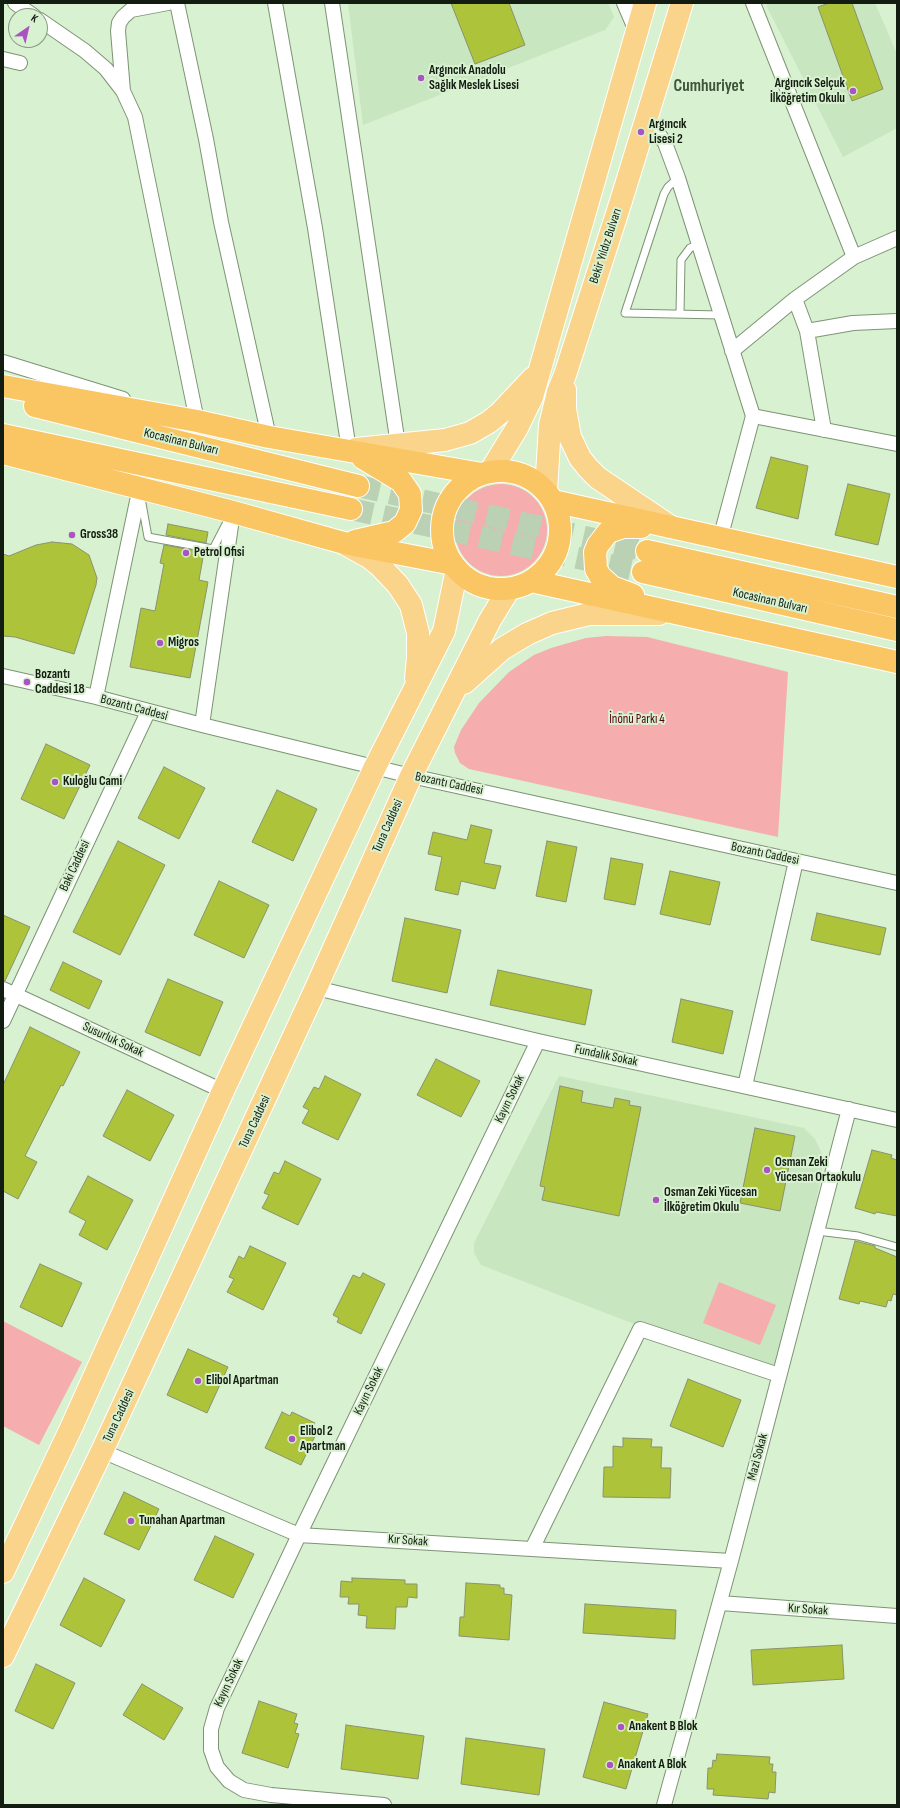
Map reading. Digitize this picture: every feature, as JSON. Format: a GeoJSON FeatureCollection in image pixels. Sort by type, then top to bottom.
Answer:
{"type":"FeatureCollection","features":[{"type":"Feature","properties":{"kind":"highway"},"geometry":{"type":"LineString","coordinates":[[3,386],[197,421],[269,437],[486,473]]}},
{"type":"Feature","properties":{"kind":"highway","name":"Kocasinan Bulvarı"},"geometry":{"type":"LineString","coordinates":[[3,398],[358,486]]}},
{"type":"Feature","properties":{"kind":"highway"},"geometry":{"type":"LineString","coordinates":[[3,435],[351,509]]}},
{"type":"Feature","properties":{"kind":"highway"},"geometry":{"type":"LineString","coordinates":[[344,544],[394,532],[405,523],[409,517],[411,502],[406,487],[401,481],[349,450]]}},
{"type":"Feature","properties":{"kind":"highway"},"geometry":{"type":"LineString","coordinates":[[3,453],[233,512],[344,544],[455,566]]}},
{"type":"Feature","properties":{"kind":"highway"},"geometry":{"type":"LineString","coordinates":[[505,471],[517,473],[538,483],[549,496],[560,522],[559,545],[548,566],[541,575],[531,581],[509,589],[498,589],[480,585],[465,577],[455,566],[445,549],[442,538],[444,514],[448,503],[458,489],[472,478],[486,473],[505,471]]}},
{"type":"Feature","properties":{"kind":"highway"},"geometry":{"type":"LineString","coordinates":[[549,496],[672,528],[897,577]]}},
{"type":"Feature","properties":{"kind":"highway"},"geometry":{"type":"LineString","coordinates":[[672,528],[615,528],[602,538],[598,545],[595,560],[600,576],[612,586],[680,614]]}},
{"type":"Feature","properties":{"kind":"highway","name":"Kocasinan Bulvarı"},"geometry":{"type":"LineString","coordinates":[[647,551],[897,607]]}},
{"type":"Feature","properties":{"kind":"highway","name":"Kocasinan Bulvarı"},"geometry":{"type":"LineString","coordinates":[[643,572],[897,630]]}},
{"type":"Feature","properties":{"kind":"highway"},"geometry":{"type":"LineString","coordinates":[[531,581],[897,662]]}},
{"type":"Feature","properties":{"kind":"main road"},"geometry":{"type":"LineString","coordinates":[[486,473],[525,413],[540,368],[645,3]]}},
{"type":"Feature","properties":{"kind":"main road","name":"Bekir Yıldız Bulvarı"},"geometry":{"type":"LineString","coordinates":[[549,496],[550,425],[558,392],[682,3]]}},
{"type":"Feature","properties":{"kind":"main road"},"geometry":{"type":"LineString","coordinates":[[349,450],[445,440],[480,428],[511,404],[532,380],[540,368]]}},
{"type":"Feature","properties":{"kind":"main road"},"geometry":{"type":"LineString","coordinates":[[564,375],[567,425],[570,437],[580,458],[598,478],[672,528]]}},
{"type":"Feature","properties":{"kind":"main road"},"geometry":{"type":"LineString","coordinates":[[344,544],[369,557],[380,566],[398,585],[411,605],[416,623],[418,645],[414,689]]}},
{"type":"Feature","properties":{"kind":"main road"},"geometry":{"type":"LineString","coordinates":[[3,1572],[67,1437],[223,1091],[376,767],[444,631],[455,566]]}},
{"type":"Feature","properties":{"kind":"main road","name":"Tuna Caddesi"},"geometry":{"type":"LineString","coordinates":[[3,1656],[102,1451],[316,988],[411,776],[490,620],[509,589]]}},
{"type":"Feature","properties":{"kind":"main road"},"geometry":{"type":"LineString","coordinates":[[449,701],[471,676],[491,658],[514,641],[540,628],[589,614],[680,614]]}},
{"type":"Feature","properties":{"kind":"street"},"geometry":{"type":"LineString","coordinates":[[123,92],[118,30],[119,23],[131,10],[168,3]]}},
{"type":"Feature","properties":{"kind":"street"},"geometry":{"type":"LineString","coordinates":[[177,3],[205,132],[221,222],[269,437]]}},
{"type":"Feature","properties":{"kind":"street"},"geometry":{"type":"LineString","coordinates":[[275,3],[315,228],[349,450]]}},
{"type":"Feature","properties":{"kind":"street"},"geometry":{"type":"LineString","coordinates":[[332,3],[398,445]]}},
{"type":"Feature","properties":{"kind":"street"},"geometry":{"type":"LineString","coordinates":[[624,3],[636,31]]}},
{"type":"Feature","properties":{"kind":"street"},"geometry":{"type":"LineString","coordinates":[[753,3],[854,257]]}},
{"type":"Feature","properties":{"kind":"street"},"geometry":{"type":"LineString","coordinates":[[3,362],[197,421],[135,117],[123,92],[96,60],[48,26]]}},
{"type":"Feature","properties":{"kind":"street"},"geometry":{"type":"LineString","coordinates":[[3,59],[20,63]]}},
{"type":"Feature","properties":{"kind":"street"},"geometry":{"type":"LineString","coordinates":[[644,126],[660,136],[665,143],[678,178],[753,416],[720,538]]}},
{"type":"Feature","properties":{"kind":"street"},"geometry":{"type":"LineString","coordinates":[[732,351],[795,299],[854,257],[897,238]]}},
{"type":"Feature","properties":{"kind":"street"},"geometry":{"type":"LineString","coordinates":[[795,299],[807,331],[824,430]]}},
{"type":"Feature","properties":{"kind":"street"},"geometry":{"type":"LineString","coordinates":[[807,331],[853,323],[897,321]]}},
{"type":"Feature","properties":{"kind":"street"},"geometry":{"type":"LineString","coordinates":[[753,416],[897,444]]}},
{"type":"Feature","properties":{"kind":"street"},"geometry":{"type":"LineString","coordinates":[[96,697],[140,488]]}},
{"type":"Feature","properties":{"kind":"street"},"geometry":{"type":"LineString","coordinates":[[202,725],[233,512]]}},
{"type":"Feature","properties":{"kind":"street","name":"Bozantı Caddesi"},"geometry":{"type":"LineString","coordinates":[[3,676],[96,697],[148,712],[411,776],[897,883]]}},
{"type":"Feature","properties":{"kind":"street","name":"Baki Caddesi"},"geometry":{"type":"LineString","coordinates":[[3,1021],[9,991],[148,712]]}},
{"type":"Feature","properties":{"kind":"street"},"geometry":{"type":"LineString","coordinates":[[745,1086],[796,861]]}},
{"type":"Feature","properties":{"kind":"street","name":"Fundalık Sokak"},"geometry":{"type":"LineString","coordinates":[[316,988],[538,1041],[897,1120]]}},
{"type":"Feature","properties":{"kind":"street","name":"Susurluk Sokak"},"geometry":{"type":"LineString","coordinates":[[9,991],[223,1091]]}},
{"type":"Feature","properties":{"kind":"street","name":"Kayın Sokak"},"geometry":{"type":"LineString","coordinates":[[384,1805],[293,1801],[244,1790],[229,1781],[218,1767],[211,1750],[210,1741],[213,1718],[299,1535],[538,1041]]}},
{"type":"Feature","properties":{"kind":"street","name":"Mazi Sokak"},"geometry":{"type":"LineString","coordinates":[[664,1805],[731,1562],[849,1109]]}},
{"type":"Feature","properties":{"kind":"street"},"geometry":{"type":"LineString","coordinates":[[532,1549],[640,1328],[780,1375]]}},
{"type":"Feature","properties":{"kind":"street","name":"Kır Sokak"},"geometry":{"type":"LineString","coordinates":[[102,1451],[299,1535],[731,1562]]}},
{"type":"Feature","properties":{"kind":"street","name":"Kır Sokak"},"geometry":{"type":"LineString","coordinates":[[720,1603],[897,1616]]}},
{"type":"Feature","properties":{"kind":"lane"},"geometry":{"type":"LineString","coordinates":[[678,178],[668,187],[664,194],[625,313],[721,315]]}},
{"type":"Feature","properties":{"kind":"lane"},"geometry":{"type":"LineString","coordinates":[[680,314],[681,260],[690,248],[699,244]]}},
{"type":"Feature","properties":{"kind":"lane"},"geometry":{"type":"LineString","coordinates":[[140,488],[148,537],[213,549],[233,512]]}},
{"type":"Feature","properties":{"kind":"lane"},"geometry":{"type":"LineString","coordinates":[[817,1231],[858,1236],[897,1247]]}},
{"type":"Feature","properties":{"kind":"shaded area","name":"Argıncık Anadolu Sağlık Meslek Lisesi"},"geometry":{"type":"Polygon","coordinates":[[[348,3],[608,3],[614,17],[605,30],[363,125],[348,3]]]}},
{"type":"Feature","properties":{"kind":"shaded area","name":"Argıncık Selçuk İlköğretim Okulu"},"geometry":{"type":"Polygon","coordinates":[[[771,3],[875,3],[897,54],[897,128],[843,157],[766,5],[771,3]]]}},
{"type":"Feature","properties":{"kind":"shaded area","name":"Osman Zeki Yücesan İlköğretim Okulu"},"geometry":{"type":"Polygon","coordinates":[[[559,1076],[804,1128],[815,1139],[824,1158],[793,1331],[779,1366],[754,1370],[481,1265],[474,1253],[474,1243],[559,1076]]]}},
{"type":"Feature","properties":{"kind":"green space"},"geometry":{"type":"Polygon","coordinates":[[[501,484],[510,485],[527,492],[539,504],[546,521],[546,539],[539,556],[527,568],[510,575],[501,576],[492,575],[475,568],[463,556],[456,539],[455,530],[456,521],[463,504],[475,492],[492,485],[501,484]]]}},
{"type":"Feature","properties":{"kind":"green space","name":"İnönü Parkı 4"},"geometry":{"type":"Polygon","coordinates":[[[606,636],[647,637],[788,672],[778,837],[469,769],[460,763],[454,747],[461,730],[479,703],[509,672],[534,655],[551,648],[586,638],[606,636]]]}},
{"type":"Feature","properties":{"kind":"green space"},"geometry":{"type":"Polygon","coordinates":[[[719,1282],[776,1305],[760,1345],[703,1323],[719,1282]]]}},
{"type":"Feature","properties":{"kind":"green space"},"geometry":{"type":"Polygon","coordinates":[[[3,1321],[82,1362],[39,1445],[3,1426],[3,1321]]]}},
{"type":"Feature","properties":{"kind":"building"},"geometry":{"type":"Polygon","coordinates":[[[451,3],[509,3],[525,45],[475,64],[451,3]]]}},
{"type":"Feature","properties":{"kind":"building"},"geometry":{"type":"Polygon","coordinates":[[[829,3],[852,3],[883,89],[852,101],[818,7],[829,3]]]}},
{"type":"Feature","properties":{"kind":"building"},"geometry":{"type":"Polygon","coordinates":[[[771,457],[808,466],[798,519],[756,508],[771,457]]]}},
{"type":"Feature","properties":{"kind":"building"},"geometry":{"type":"Polygon","coordinates":[[[848,484],[890,494],[878,545],[835,535],[848,484]]]}},
{"type":"Feature","properties":{"kind":"building"},"geometry":{"type":"Polygon","coordinates":[[[168,524],[208,532],[206,543],[166,535],[168,524]]]}},
{"type":"Feature","properties":{"kind":"building"},"geometry":{"type":"Polygon","coordinates":[[[52,542],[72,544],[89,555],[97,578],[74,654],[15,637],[3,636],[3,554],[9,556],[36,545],[52,542]]]}},
{"type":"Feature","properties":{"kind":"building"},"geometry":{"type":"Polygon","coordinates":[[[164,545],[204,552],[199,580],[208,582],[190,678],[130,667],[141,608],[155,611],[164,564],[160,563],[164,545]]]}},
{"type":"Feature","properties":{"kind":"building","name":"Kuloğlu Cami"},"geometry":{"type":"Polygon","coordinates":[[[46,744],[90,765],[64,819],[21,799],[46,744]]]}},
{"type":"Feature","properties":{"kind":"building"},"geometry":{"type":"Polygon","coordinates":[[[164,767],[205,788],[179,839],[138,818],[164,767]]]}},
{"type":"Feature","properties":{"kind":"building"},"geometry":{"type":"Polygon","coordinates":[[[277,790],[317,809],[293,861],[252,842],[277,790]]]}},
{"type":"Feature","properties":{"kind":"building"},"geometry":{"type":"Polygon","coordinates":[[[471,825],[492,830],[484,863],[501,866],[495,889],[461,881],[458,895],[435,890],[442,857],[428,854],[433,832],[467,840],[471,825]]]}},
{"type":"Feature","properties":{"kind":"building"},"geometry":{"type":"Polygon","coordinates":[[[118,841],[165,865],[120,955],[73,932],[118,841]]]}},
{"type":"Feature","properties":{"kind":"building"},"geometry":{"type":"Polygon","coordinates":[[[547,841],[577,847],[566,902],[536,896],[547,841]]]}},
{"type":"Feature","properties":{"kind":"building"},"geometry":{"type":"Polygon","coordinates":[[[611,858],[643,864],[635,905],[604,899],[611,858]]]}},
{"type":"Feature","properties":{"kind":"building"},"geometry":{"type":"Polygon","coordinates":[[[670,871],[720,882],[710,925],[660,914],[670,871]]]}},
{"type":"Feature","properties":{"kind":"building"},"geometry":{"type":"Polygon","coordinates":[[[219,881],[269,905],[244,958],[194,935],[219,881]]]}},
{"type":"Feature","properties":{"kind":"building"},"geometry":{"type":"Polygon","coordinates":[[[817,913],[886,928],[880,955],[811,940],[817,913]]]}},
{"type":"Feature","properties":{"kind":"building"},"geometry":{"type":"Polygon","coordinates":[[[3,915],[30,927],[5,981],[3,981],[3,915]]]}},
{"type":"Feature","properties":{"kind":"building"},"geometry":{"type":"Polygon","coordinates":[[[405,918],[461,930],[447,993],[392,981],[405,918]]]}},
{"type":"Feature","properties":{"kind":"building"},"geometry":{"type":"Polygon","coordinates":[[[63,962],[102,981],[89,1009],[50,990],[63,962]]]}},
{"type":"Feature","properties":{"kind":"building"},"geometry":{"type":"Polygon","coordinates":[[[498,970],[592,990],[585,1025],[490,1005],[498,970]]]}},
{"type":"Feature","properties":{"kind":"building"},"geometry":{"type":"Polygon","coordinates":[[[168,979],[223,1002],[200,1056],[145,1032],[168,979]]]}},
{"type":"Feature","properties":{"kind":"building"},"geometry":{"type":"Polygon","coordinates":[[[681,999],[733,1011],[723,1054],[672,1042],[681,999]]]}},
{"type":"Feature","properties":{"kind":"building"},"geometry":{"type":"Polygon","coordinates":[[[30,1027],[80,1052],[63,1086],[61,1085],[25,1156],[37,1162],[18,1199],[3,1191],[3,1085],[30,1027]]]}},
{"type":"Feature","properties":{"kind":"building"},"geometry":{"type":"Polygon","coordinates":[[[436,1059],[480,1081],[461,1117],[417,1095],[436,1059]]]}},
{"type":"Feature","properties":{"kind":"building"},"geometry":{"type":"Polygon","coordinates":[[[325,1076],[361,1094],[338,1140],[302,1123],[309,1110],[303,1107],[314,1087],[319,1089],[325,1076]]]}},
{"type":"Feature","properties":{"kind":"building"},"geometry":{"type":"Polygon","coordinates":[[[560,1086],[583,1091],[581,1102],[613,1108],[615,1098],[630,1101],[629,1105],[641,1107],[619,1216],[542,1200],[545,1187],[540,1186],[560,1086]]]}},
{"type":"Feature","properties":{"kind":"building"},"geometry":{"type":"Polygon","coordinates":[[[127,1090],[174,1115],[150,1161],[103,1136],[127,1090]]]}},
{"type":"Feature","properties":{"kind":"building","name":"Osman Zeki Yücesan Ortaokulu"},"geometry":{"type":"Polygon","coordinates":[[[755,1128],[795,1136],[780,1211],[740,1203],[755,1128]]]}},
{"type":"Feature","properties":{"kind":"building"},"geometry":{"type":"Polygon","coordinates":[[[872,1150],[892,1155],[891,1158],[897,1160],[897,1216],[876,1212],[875,1214],[855,1208],[872,1150]]]}},
{"type":"Feature","properties":{"kind":"building"},"geometry":{"type":"Polygon","coordinates":[[[285,1161],[321,1179],[298,1225],[262,1208],[269,1195],[264,1193],[274,1172],[279,1174],[285,1161]]]}},
{"type":"Feature","properties":{"kind":"building"},"geometry":{"type":"Polygon","coordinates":[[[88,1176],[133,1200],[107,1250],[79,1235],[86,1221],[69,1212],[88,1176]]]}},
{"type":"Feature","properties":{"kind":"building"},"geometry":{"type":"Polygon","coordinates":[[[855,1241],[875,1246],[875,1248],[897,1257],[897,1295],[893,1294],[891,1301],[888,1300],[886,1307],[860,1301],[859,1304],[839,1299],[855,1241]]]}},
{"type":"Feature","properties":{"kind":"building"},"geometry":{"type":"Polygon","coordinates":[[[250,1246],[286,1263],[263,1310],[227,1292],[234,1279],[229,1277],[239,1256],[244,1259],[250,1246]]]}},
{"type":"Feature","properties":{"kind":"building"},"geometry":{"type":"Polygon","coordinates":[[[40,1264],[82,1283],[62,1327],[20,1307],[40,1264]]]}},
{"type":"Feature","properties":{"kind":"building"},"geometry":{"type":"Polygon","coordinates":[[[363,1273],[385,1284],[361,1334],[337,1322],[339,1318],[333,1315],[353,1275],[360,1278],[363,1273]]]}},
{"type":"Feature","properties":{"kind":"building","name":"Elibol Apartman"},"geometry":{"type":"Polygon","coordinates":[[[188,1349],[228,1367],[207,1413],[167,1395],[188,1349]]]}},
{"type":"Feature","properties":{"kind":"building"},"geometry":{"type":"Polygon","coordinates":[[[688,1379],[741,1400],[723,1447],[670,1426],[688,1379]]]}},
{"type":"Feature","properties":{"kind":"building","name":"Elibol 2 Apartman"},"geometry":{"type":"Polygon","coordinates":[[[282,1412],[290,1416],[292,1412],[315,1423],[313,1427],[318,1430],[301,1465],[265,1448],[282,1412]]]}},
{"type":"Feature","properties":{"kind":"building"},"geometry":{"type":"Polygon","coordinates":[[[623,1438],[652,1439],[651,1447],[662,1447],[661,1468],[671,1468],[670,1498],[603,1497],[604,1467],[613,1467],[613,1446],[623,1447],[623,1438]]]}},
{"type":"Feature","properties":{"kind":"building","name":"Tunahan Apartman"},"geometry":{"type":"Polygon","coordinates":[[[124,1492],[159,1509],[139,1550],[104,1534],[124,1492]]]}},
{"type":"Feature","properties":{"kind":"building"},"geometry":{"type":"Polygon","coordinates":[[[215,1536],[254,1554],[233,1598],[194,1580],[215,1536]]]}},
{"type":"Feature","properties":{"kind":"building"},"geometry":{"type":"Polygon","coordinates":[[[84,1578],[125,1600],[101,1647],[60,1625],[84,1578]]]}},
{"type":"Feature","properties":{"kind":"building"},"geometry":{"type":"Polygon","coordinates":[[[352,1578],[405,1580],[405,1584],[417,1584],[417,1598],[408,1597],[407,1607],[396,1607],[395,1629],[366,1628],[367,1616],[358,1615],[359,1604],[348,1604],[349,1597],[340,1597],[341,1581],[352,1582],[352,1578]]]}},
{"type":"Feature","properties":{"kind":"building"},"geometry":{"type":"Polygon","coordinates":[[[466,1583],[500,1585],[500,1588],[504,1588],[504,1594],[512,1595],[509,1640],[459,1636],[460,1617],[464,1617],[466,1583]]]}},
{"type":"Feature","properties":{"kind":"building"},"geometry":{"type":"Polygon","coordinates":[[[585,1604],[676,1610],[675,1639],[583,1633],[585,1604]]]}},
{"type":"Feature","properties":{"kind":"building"},"geometry":{"type":"Polygon","coordinates":[[[842,1645],[844,1679],[753,1685],[751,1650],[842,1645]]]}},
{"type":"Feature","properties":{"kind":"building"},"geometry":{"type":"Polygon","coordinates":[[[36,1664],[75,1683],[53,1729],[15,1711],[36,1664]]]}},
{"type":"Feature","properties":{"kind":"building"},"geometry":{"type":"Polygon","coordinates":[[[142,1684],[183,1708],[164,1740],[123,1715],[142,1684]]]}},
{"type":"Feature","properties":{"kind":"building"},"geometry":{"type":"Polygon","coordinates":[[[259,1701],[297,1714],[294,1723],[298,1724],[295,1733],[299,1734],[288,1768],[242,1753],[259,1701]]]}},
{"type":"Feature","properties":{"kind":"building"},"geometry":{"type":"Polygon","coordinates":[[[604,1702],[648,1714],[626,1789],[583,1777],[604,1702]]]}},
{"type":"Feature","properties":{"kind":"building"},"geometry":{"type":"Polygon","coordinates":[[[346,1725],[424,1736],[418,1779],[341,1769],[346,1725]]]}},
{"type":"Feature","properties":{"kind":"building"},"geometry":{"type":"Polygon","coordinates":[[[466,1738],[545,1749],[539,1795],[461,1784],[466,1738]]]}},
{"type":"Feature","properties":{"kind":"building"},"geometry":{"type":"Polygon","coordinates":[[[717,1754],[770,1757],[769,1764],[773,1764],[772,1772],[776,1772],[775,1793],[769,1792],[768,1799],[713,1795],[714,1789],[707,1789],[708,1768],[712,1768],[713,1760],[716,1761],[717,1754]]]}},
{"type":"Feature","properties":{"kind":"tunnel"},"geometry":{"type":"LineString","coordinates":[[358,486],[647,551]]}},
{"type":"Feature","properties":{"kind":"tunnel"},"geometry":{"type":"LineString","coordinates":[[351,509],[643,572]]}},
{"type":"Feature","properties":{"kind":"place","name":"Argıncık Anadolu Sağlık Meslek Lisesi"},"geometry":{"type":"Point","coordinates":[421,78]}},
{"type":"Feature","properties":{"kind":"place","name":"Argıncık Selçuk İlköğretim Okulu"},"geometry":{"type":"Point","coordinates":[853,91]}},
{"type":"Feature","properties":{"kind":"place","name":"Argıncık Lisesi 2"},"geometry":{"type":"Point","coordinates":[641,132]}},
{"type":"Feature","properties":{"kind":"place","name":"Gross38"},"geometry":{"type":"Point","coordinates":[72,535]}},
{"type":"Feature","properties":{"kind":"place","name":"Petrol Ofisi"},"geometry":{"type":"Point","coordinates":[186,553]}},
{"type":"Feature","properties":{"kind":"place","name":"Migros"},"geometry":{"type":"Point","coordinates":[160,643]}},
{"type":"Feature","properties":{"kind":"place","name":"Bozantı Caddesi 18"},"geometry":{"type":"Point","coordinates":[27,682]}},
{"type":"Feature","properties":{"kind":"place","name":"Kuloğlu Cami"},"geometry":{"type":"Point","coordinates":[55,782]}},
{"type":"Feature","properties":{"kind":"place","name":"Osman Zeki Yücesan Ortaokulu"},"geometry":{"type":"Point","coordinates":[767,1170]}},
{"type":"Feature","properties":{"kind":"place","name":"Osman Zeki Yücesan İlköğretim Okulu"},"geometry":{"type":"Point","coordinates":[656,1200]}},
{"type":"Feature","properties":{"kind":"place","name":"Elibol Apartman"},"geometry":{"type":"Point","coordinates":[198,1381]}},
{"type":"Feature","properties":{"kind":"place","name":"Elibol 2 Apartman"},"geometry":{"type":"Point","coordinates":[292,1439]}},
{"type":"Feature","properties":{"kind":"place","name":"Tunahan Apartman"},"geometry":{"type":"Point","coordinates":[131,1521]}},
{"type":"Feature","properties":{"kind":"place","name":"Anakent B Blok"},"geometry":{"type":"Point","coordinates":[621,1727]}},
{"type":"Feature","properties":{"kind":"place","name":"Anakent A Blok"},"geometry":{"type":"Point","coordinates":[610,1765]}},
{"type":"Feature","properties":{"kind":"district","name":"Cumhuriyet"},"geometry":{"type":"Point","coordinates":[709,87]}}]}
